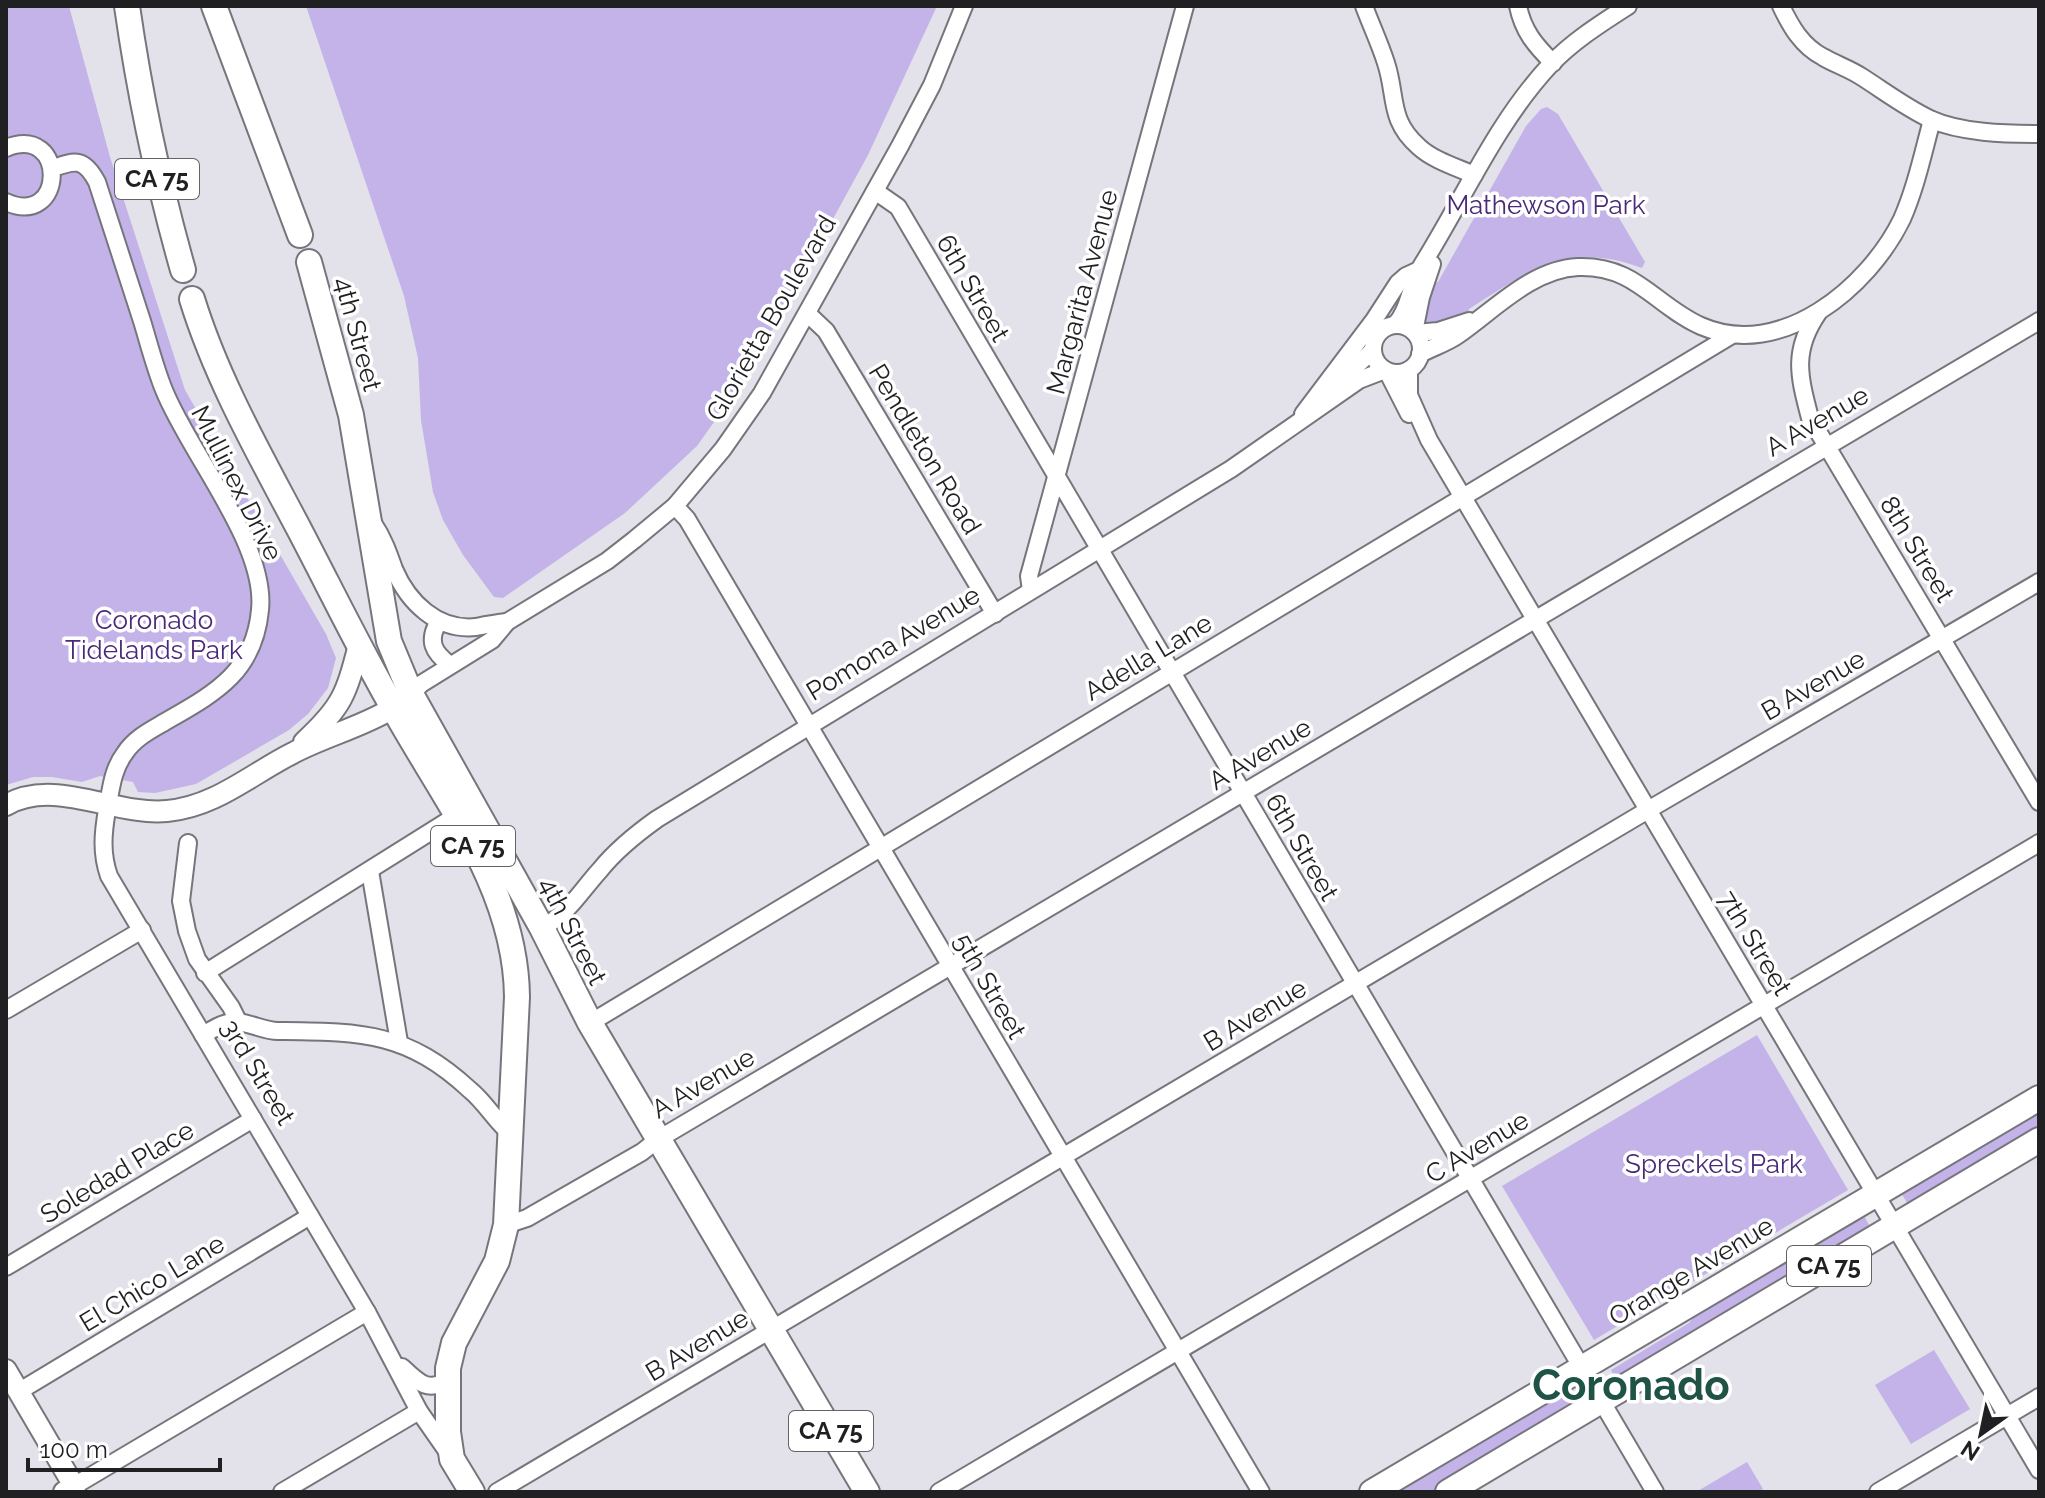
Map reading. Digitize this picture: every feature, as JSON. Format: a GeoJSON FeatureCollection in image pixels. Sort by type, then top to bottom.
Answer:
{"type":"FeatureCollection","features":[{"type":"Feature","properties":{"kind":"highway","name":"CA 75"},"geometry":{"type":"LineString","coordinates":[[127,6],[138,86],[158,181],[183,270]]}},
{"type":"Feature","properties":{"kind":"highway"},"geometry":{"type":"LineString","coordinates":[[214,6],[300,235]]}},
{"type":"Feature","properties":{"kind":"highway","name":"4th Street"},"geometry":{"type":"LineString","coordinates":[[309,262],[351,415],[402,701]]}},
{"type":"Feature","properties":{"kind":"highway","name":"4th Street"},"geometry":{"type":"LineString","coordinates":[[192,299],[206,341],[244,424],[359,645],[402,701],[542,928],[590,1023],[657,1140],[867,1492]]}},
{"type":"Feature","properties":{"kind":"highway","name":"CA 75"},"geometry":{"type":"LineString","coordinates":[[402,701],[482,862],[508,926],[517,985],[506,1225],[491,1275],[454,1343],[448,1368],[448,1432],[452,1459]]}},
{"type":"Feature","properties":{"kind":"highway","name":"Orange Avenue"},"geometry":{"type":"LineString","coordinates":[[1372,1492],[2039,1098]]}},
{"type":"Feature","properties":{"kind":"highway","name":"CA 75"},"geometry":{"type":"LineString","coordinates":[[1448,1492],[2039,1140]]}},
{"type":"Feature","properties":{"kind":"highway","name":"3rd Street"},"geometry":{"type":"LineString","coordinates":[[452,1459],[472,1492]]}},
{"type":"Feature","properties":{"kind":"main road","name":"Glorietta Boulevard"},"geometry":{"type":"LineString","coordinates":[[292,753],[339,706],[351,678],[359,645]]}},
{"type":"Feature","properties":{"kind":"main road","name":"Glorietta Boulevard"},"geometry":{"type":"LineString","coordinates":[[6,805],[42,795],[70,797],[143,812],[191,806],[213,799],[292,753],[402,701]]}},
{"type":"Feature","properties":{"kind":"main road"},"geometry":{"type":"LineString","coordinates":[[6,1370],[72,1490]]}},
{"type":"Feature","properties":{"kind":"street","name":"Glorietta Boulevard"},"geometry":{"type":"LineString","coordinates":[[402,701],[421,684],[492,640],[507,622],[607,561],[675,506],[749,414],[808,314],[932,85],[964,6]]}},
{"type":"Feature","properties":{"kind":"street","name":"Margarita Avenue"},"geometry":{"type":"LineString","coordinates":[[1031,590],[1029,576],[1185,6]]}},
{"type":"Feature","properties":{"kind":"street"},"geometry":{"type":"LineString","coordinates":[[1364,6],[1388,67],[1392,103],[1400,124],[1417,146],[1427,153],[1474,175]]}},
{"type":"Feature","properties":{"kind":"street"},"geometry":{"type":"LineString","coordinates":[[1518,6],[1521,21],[1532,42],[1553,63]]}},
{"type":"Feature","properties":{"kind":"street","name":"Pomona Avenue"},"geometry":{"type":"LineString","coordinates":[[1292,428],[1402,278],[1419,270],[1513,111],[1553,63],[1585,34],[1628,6]]}},
{"type":"Feature","properties":{"kind":"street"},"geometry":{"type":"LineString","coordinates":[[1781,6],[1806,46],[1932,120],[2013,134],[2039,134]]}},
{"type":"Feature","properties":{"kind":"street"},"geometry":{"type":"LineString","coordinates":[[1420,354],[1456,337],[1538,278],[1574,267],[1597,267],[1626,276],[1644,285],[1660,301],[1701,326],[1732,335],[1764,333],[1799,322],[1819,312],[1863,276],[1882,252],[1901,221],[1915,186],[1932,120]]}},
{"type":"Feature","properties":{"kind":"street"},"geometry":{"type":"LineString","coordinates":[[6,148],[15,144],[33,146],[49,159],[53,168],[50,189],[44,198],[25,207],[6,202]]}},
{"type":"Feature","properties":{"kind":"street","name":"Mullinex Drive"},"geometry":{"type":"LineString","coordinates":[[53,168],[71,162],[82,163],[90,169],[97,182],[163,390],[245,540],[261,588],[258,625],[244,661],[223,686],[151,730],[125,751],[110,788],[108,805]]}},
{"type":"Feature","properties":{"kind":"street","name":"6th Street"},"geometry":{"type":"LineString","coordinates":[[875,191],[898,207],[1655,1492]]}},
{"type":"Feature","properties":{"kind":"street"},"geometry":{"type":"LineString","coordinates":[[1415,332],[1421,297],[1441,235]]}},
{"type":"Feature","properties":{"kind":"street"},"geometry":{"type":"LineString","coordinates":[[1395,325],[1403,315],[1419,270]]}},
{"type":"Feature","properties":{"kind":"street","name":"8th Street"},"geometry":{"type":"LineString","coordinates":[[1819,312],[1803,336],[1800,358],[1801,382],[1810,418],[2039,802]]}},
{"type":"Feature","properties":{"kind":"street","name":"Pendleton Road"},"geometry":{"type":"LineString","coordinates":[[808,314],[826,331],[995,614]]}},
{"type":"Feature","properties":{"kind":"street"},"geometry":{"type":"LineString","coordinates":[[1415,332],[1442,330],[1482,317]]}},
{"type":"Feature","properties":{"kind":"street","name":"A Avenue"},"geometry":{"type":"LineString","coordinates":[[506,1225],[527,1218],[642,1152],[657,1140],[1243,794],[1534,618],[2039,321]]}},
{"type":"Feature","properties":{"kind":"street"},"geometry":{"type":"LineString","coordinates":[[1386,370],[1375,358],[1373,350],[1377,335],[1395,325],[1406,326],[1415,332],[1421,344],[1415,365],[1409,370]]}},
{"type":"Feature","properties":{"kind":"street","name":"Adella Lane"},"geometry":{"type":"LineString","coordinates":[[590,1023],[1732,335]]}},
{"type":"Feature","properties":{"kind":"street"},"geometry":{"type":"LineString","coordinates":[[1292,428],[1373,350]]}},
{"type":"Feature","properties":{"kind":"street","name":"Pomona Avenue"},"geometry":{"type":"LineString","coordinates":[[542,928],[572,907],[600,869],[632,837],[657,819],[1231,469],[1359,380],[1386,370],[1401,373],[1409,370]]}},
{"type":"Feature","properties":{"kind":"street","name":"7th Street"},"geometry":{"type":"LineString","coordinates":[[1386,370],[1404,407],[1429,440]]}},
{"type":"Feature","properties":{"kind":"street","name":"7th Street"},"geometry":{"type":"LineString","coordinates":[[1409,370],[1409,395],[1429,440],[2039,1470]]}},
{"type":"Feature","properties":{"kind":"street","name":"5th Street"},"geometry":{"type":"LineString","coordinates":[[675,506],[687,519],[1261,1492]]}},
{"type":"Feature","properties":{"kind":"street"},"geometry":{"type":"LineString","coordinates":[[368,515],[384,539],[407,593],[439,621],[431,640],[434,650],[450,665]]}},
{"type":"Feature","properties":{"kind":"street","name":"B Avenue"},"geometry":{"type":"LineString","coordinates":[[497,1492],[2039,582]]}},
{"type":"Feature","properties":{"kind":"street","name":"Glorietta Boulevard"},"geometry":{"type":"LineString","coordinates":[[439,621],[475,627],[507,622]]}},
{"type":"Feature","properties":{"kind":"street","name":"3rd Street"},"geometry":{"type":"LineString","coordinates":[[108,805],[103,846],[109,876],[395,1360],[419,1411],[452,1459]]}},
{"type":"Feature","properties":{"kind":"street"},"geometry":{"type":"LineString","coordinates":[[205,973],[446,822]]}},
{"type":"Feature","properties":{"kind":"street"},"geometry":{"type":"LineString","coordinates":[[188,843],[181,901],[187,931],[197,959],[238,1021]]}},
{"type":"Feature","properties":{"kind":"street","name":"C Avenue"},"geometry":{"type":"LineString","coordinates":[[939,1492],[2039,843]]}},
{"type":"Feature","properties":{"kind":"street"},"geometry":{"type":"LineString","coordinates":[[370,871],[399,1042]]}},
{"type":"Feature","properties":{"kind":"street"},"geometry":{"type":"LineString","coordinates":[[6,1010],[142,930]]}},
{"type":"Feature","properties":{"kind":"street"},"geometry":{"type":"LineString","coordinates":[[203,1035],[238,1021],[272,1031],[363,1034],[399,1042],[428,1057],[457,1078],[473,1092],[497,1123],[511,1134]]}},
{"type":"Feature","properties":{"kind":"street","name":"Soledad Place"},"geometry":{"type":"LineString","coordinates":[[6,1267],[253,1119]]}},
{"type":"Feature","properties":{"kind":"street","name":"El Chico Lane"},"geometry":{"type":"LineString","coordinates":[[18,1392],[310,1216]]}},
{"type":"Feature","properties":{"kind":"street"},"geometry":{"type":"LineString","coordinates":[[72,1490],[367,1312]]}},
{"type":"Feature","properties":{"kind":"street","name":"3rd Street"},"geometry":{"type":"LineString","coordinates":[[395,1360],[412,1377],[427,1386],[437,1387],[448,1380]]}},
{"type":"Feature","properties":{"kind":"street"},"geometry":{"type":"LineString","coordinates":[[1878,1492],[2039,1397]]}},
{"type":"Feature","properties":{"kind":"street"},"geometry":{"type":"LineString","coordinates":[[282,1492],[419,1411]]}},
{"type":"Feature","properties":{"kind":"green space","name":"Coronado Tidelands Park"},"geometry":{"type":"Polygon","coordinates":[[[6,6],[69,6],[110,157],[185,390],[326,634],[336,658],[328,688],[308,714],[289,730],[196,784],[155,793],[138,792],[133,782],[100,776],[82,782],[33,777],[6,785],[6,6]]]}},
{"type":"Feature","properties":{"kind":"green space"},"geometry":{"type":"Polygon","coordinates":[[[306,6],[937,6],[868,155],[748,374],[697,446],[625,513],[503,598],[494,597],[463,555],[443,520],[433,492],[421,420],[418,358],[404,296],[306,6]]]}},
{"type":"Feature","properties":{"kind":"green space","name":"Mathewson Park"},"geometry":{"type":"Polygon","coordinates":[[[1547,107],[1558,114],[1645,262],[1642,268],[1592,257],[1550,264],[1491,295],[1469,309],[1468,315],[1448,323],[1423,325],[1430,284],[1438,282],[1526,126],[1541,109],[1547,107]]]}},
{"type":"Feature","properties":{"kind":"green space","name":"Spreckels Park"},"geometry":{"type":"Polygon","coordinates":[[[1757,1035],[1848,1190],[1594,1340],[1502,1186],[1757,1035]]]}},
{"type":"Feature","properties":{"kind":"green space"},"geometry":{"type":"Polygon","coordinates":[[[2039,1110],[2039,1133],[1911,1209],[1901,1193],[2039,1110]]]}},
{"type":"Feature","properties":{"kind":"green space"},"geometry":{"type":"Polygon","coordinates":[[[1863,1214],[1873,1232],[1618,1383],[1611,1370],[1689,1323],[1698,1312],[1863,1214]]]}},
{"type":"Feature","properties":{"kind":"green space"},"geometry":{"type":"Polygon","coordinates":[[[1934,1350],[1970,1409],[1911,1444],[1875,1385],[1934,1350]]]}},
{"type":"Feature","properties":{"kind":"green space"},"geometry":{"type":"Polygon","coordinates":[[[1570,1387],[1577,1400],[1431,1492],[1394,1492],[1570,1387]]]}},
{"type":"Feature","properties":{"kind":"green space"},"geometry":{"type":"Polygon","coordinates":[[[1747,1462],[1763,1489],[1757,1492],[1696,1492],[1747,1462]]]}},
{"type":"Feature","properties":{"kind":"district","name":"Coronado"},"geometry":{"type":"Point","coordinates":[1631,1385]}}]}
